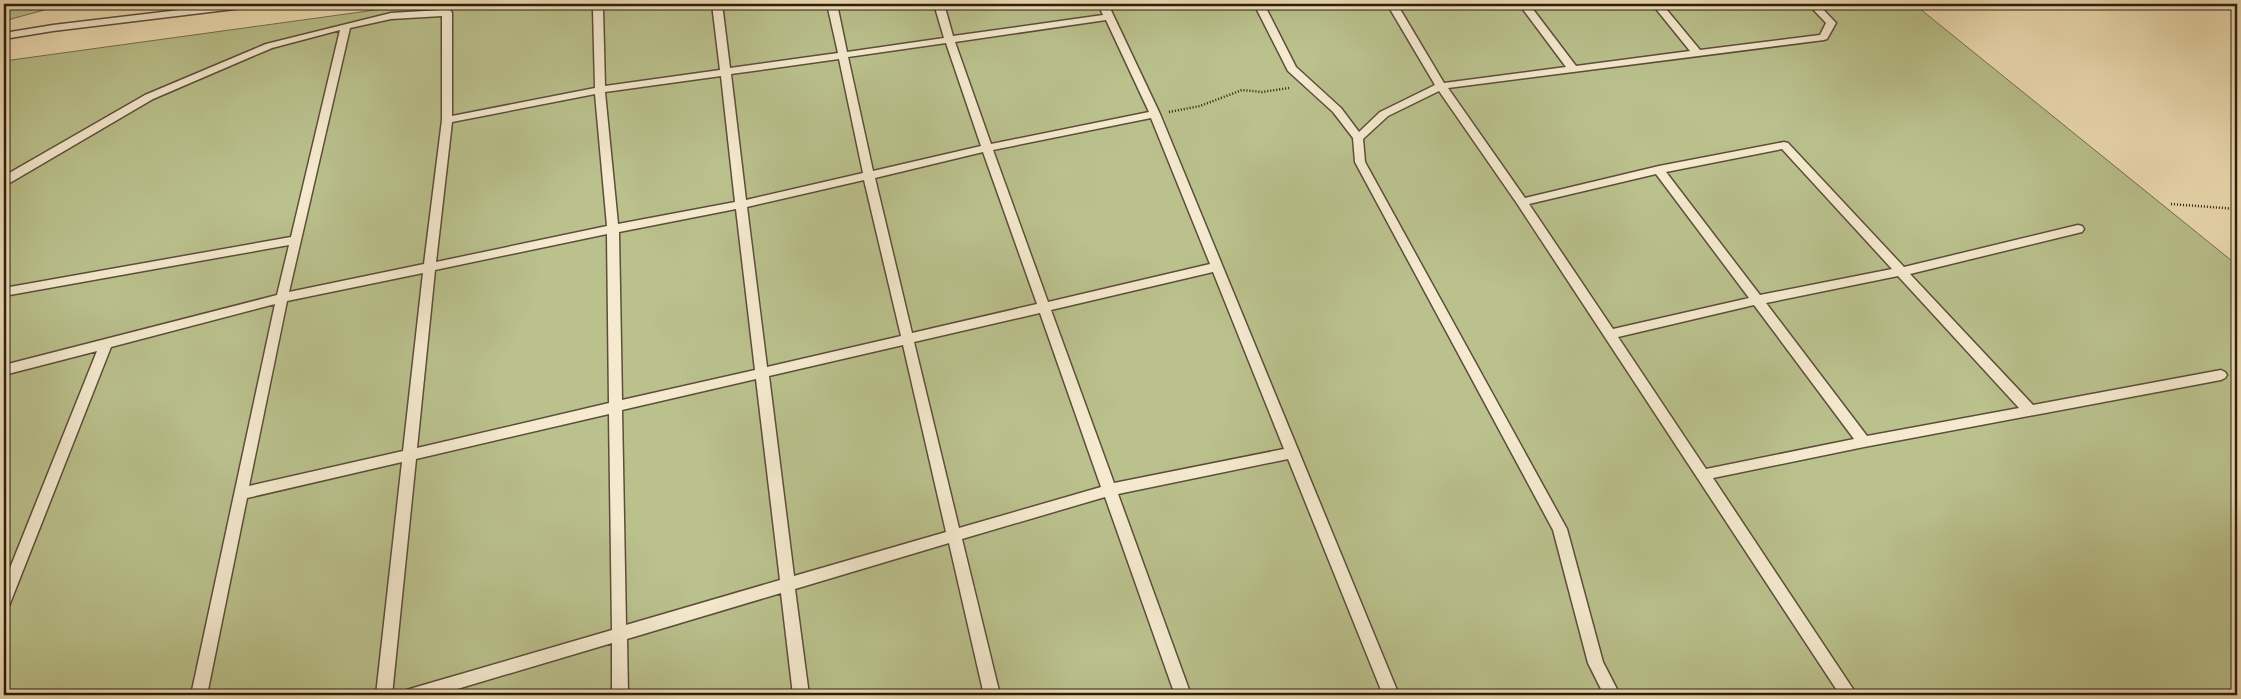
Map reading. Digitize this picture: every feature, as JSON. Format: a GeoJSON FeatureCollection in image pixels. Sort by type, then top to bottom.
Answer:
{"type":"FeatureCollection","features":[{"type":"Feature","properties":{"kind":"lane"},"geometry":{"type":"LineString","coordinates":[[4,36],[53,28],[251,4]]}},
{"type":"Feature","properties":{"kind":"lane"},"geometry":{"type":"LineString","coordinates":[[716,4],[726,71],[740,205],[801,695]]}},
{"type":"Feature","properties":{"kind":"lane"},"geometry":{"type":"LineString","coordinates":[[832,4],[869,177],[992,695]]}},
{"type":"Feature","properties":{"kind":"lane"},"geometry":{"type":"LineString","coordinates":[[939,4],[949,39],[987,148],[1183,695]]}},
{"type":"Feature","properties":{"kind":"lane"},"geometry":{"type":"LineString","coordinates":[[1103,4],[1155,114],[1391,695]]}},
{"type":"Feature","properties":{"kind":"lane"},"geometry":{"type":"LineString","coordinates":[[1259,4],[1292,69],[1337,110],[1358,138],[1360,162],[1560,529],[1596,663],[1612,695]]}},
{"type":"Feature","properties":{"kind":"lane"},"geometry":{"type":"LineString","coordinates":[[1392,4],[1440,86],[1522,202],[1849,695]]}},
{"type":"Feature","properties":{"kind":"lane"},"geometry":{"type":"LineString","coordinates":[[1524,4],[1573,69]]}},
{"type":"Feature","properties":{"kind":"lane"},"geometry":{"type":"LineString","coordinates":[[1657,4],[1697,53]]}},
{"type":"Feature","properties":{"kind":"lane"},"geometry":{"type":"LineString","coordinates":[[1358,138],[1384,114],[1440,86],[1824,37],[1831,23],[1813,4]]}},
{"type":"Feature","properties":{"kind":"lane"},"geometry":{"type":"LineString","coordinates":[[4,181],[148,97],[270,46],[391,16],[445,8],[447,120],[429,268],[384,695]]}},
{"type":"Feature","properties":{"kind":"lane"},"geometry":{"type":"LineString","coordinates":[[598,9],[600,90],[613,229],[620,695]]}},
{"type":"Feature","properties":{"kind":"lane"},"geometry":{"type":"LineString","coordinates":[[447,120],[600,90],[1109,17]]}},
{"type":"Feature","properties":{"kind":"lane"},"geometry":{"type":"LineString","coordinates":[[199,695],[282,298],[346,26]]}},
{"type":"Feature","properties":{"kind":"lane"},"geometry":{"type":"LineString","coordinates":[[4,370],[282,298],[613,229],[740,205],[869,177],[987,148],[1155,114]]}},
{"type":"Feature","properties":{"kind":"lane"},"geometry":{"type":"LineString","coordinates":[[1522,202],[1659,170],[1784,145],[1903,271],[2031,412]]}},
{"type":"Feature","properties":{"kind":"lane"},"geometry":{"type":"LineString","coordinates":[[1659,170],[1864,442]]}},
{"type":"Feature","properties":{"kind":"lane"},"geometry":{"type":"LineString","coordinates":[[1609,335],[1757,300],[1903,271],[2078,229]]}},
{"type":"Feature","properties":{"kind":"lane"},"geometry":{"type":"LineString","coordinates":[[4,292],[296,240]]}},
{"type":"Feature","properties":{"kind":"lane"},"geometry":{"type":"LineString","coordinates":[[241,494],[1217,267]]}},
{"type":"Feature","properties":{"kind":"lane"},"geometry":{"type":"LineString","coordinates":[[4,600],[106,344]]}},
{"type":"Feature","properties":{"kind":"lane"},"geometry":{"type":"LineString","coordinates":[[1702,475],[1864,442],[2221,375]]}},
{"type":"Feature","properties":{"kind":"lane"},"geometry":{"type":"LineString","coordinates":[[413,695],[1109,490],[1292,453]]}},
{"type":"Feature","properties":{"kind":"path"},"geometry":{"type":"LineString","coordinates":[[1155,114],[1200,106],[1242,90],[1262,92],[1310,85]]}},
{"type":"Feature","properties":{"kind":"path"},"geometry":{"type":"LineString","coordinates":[[2172,204],[2237,209]]}},
{"type":"Feature","properties":{"kind":"green space"},"geometry":{"type":"Polygon","coordinates":[[[4,4],[66,4],[4,21],[4,4]]]}},
{"type":"Feature","properties":{"kind":"green space"},"geometry":{"type":"Polygon","coordinates":[[[419,4],[1914,4],[2237,265],[2237,695],[4,695],[4,61],[419,4]]]}}]}
